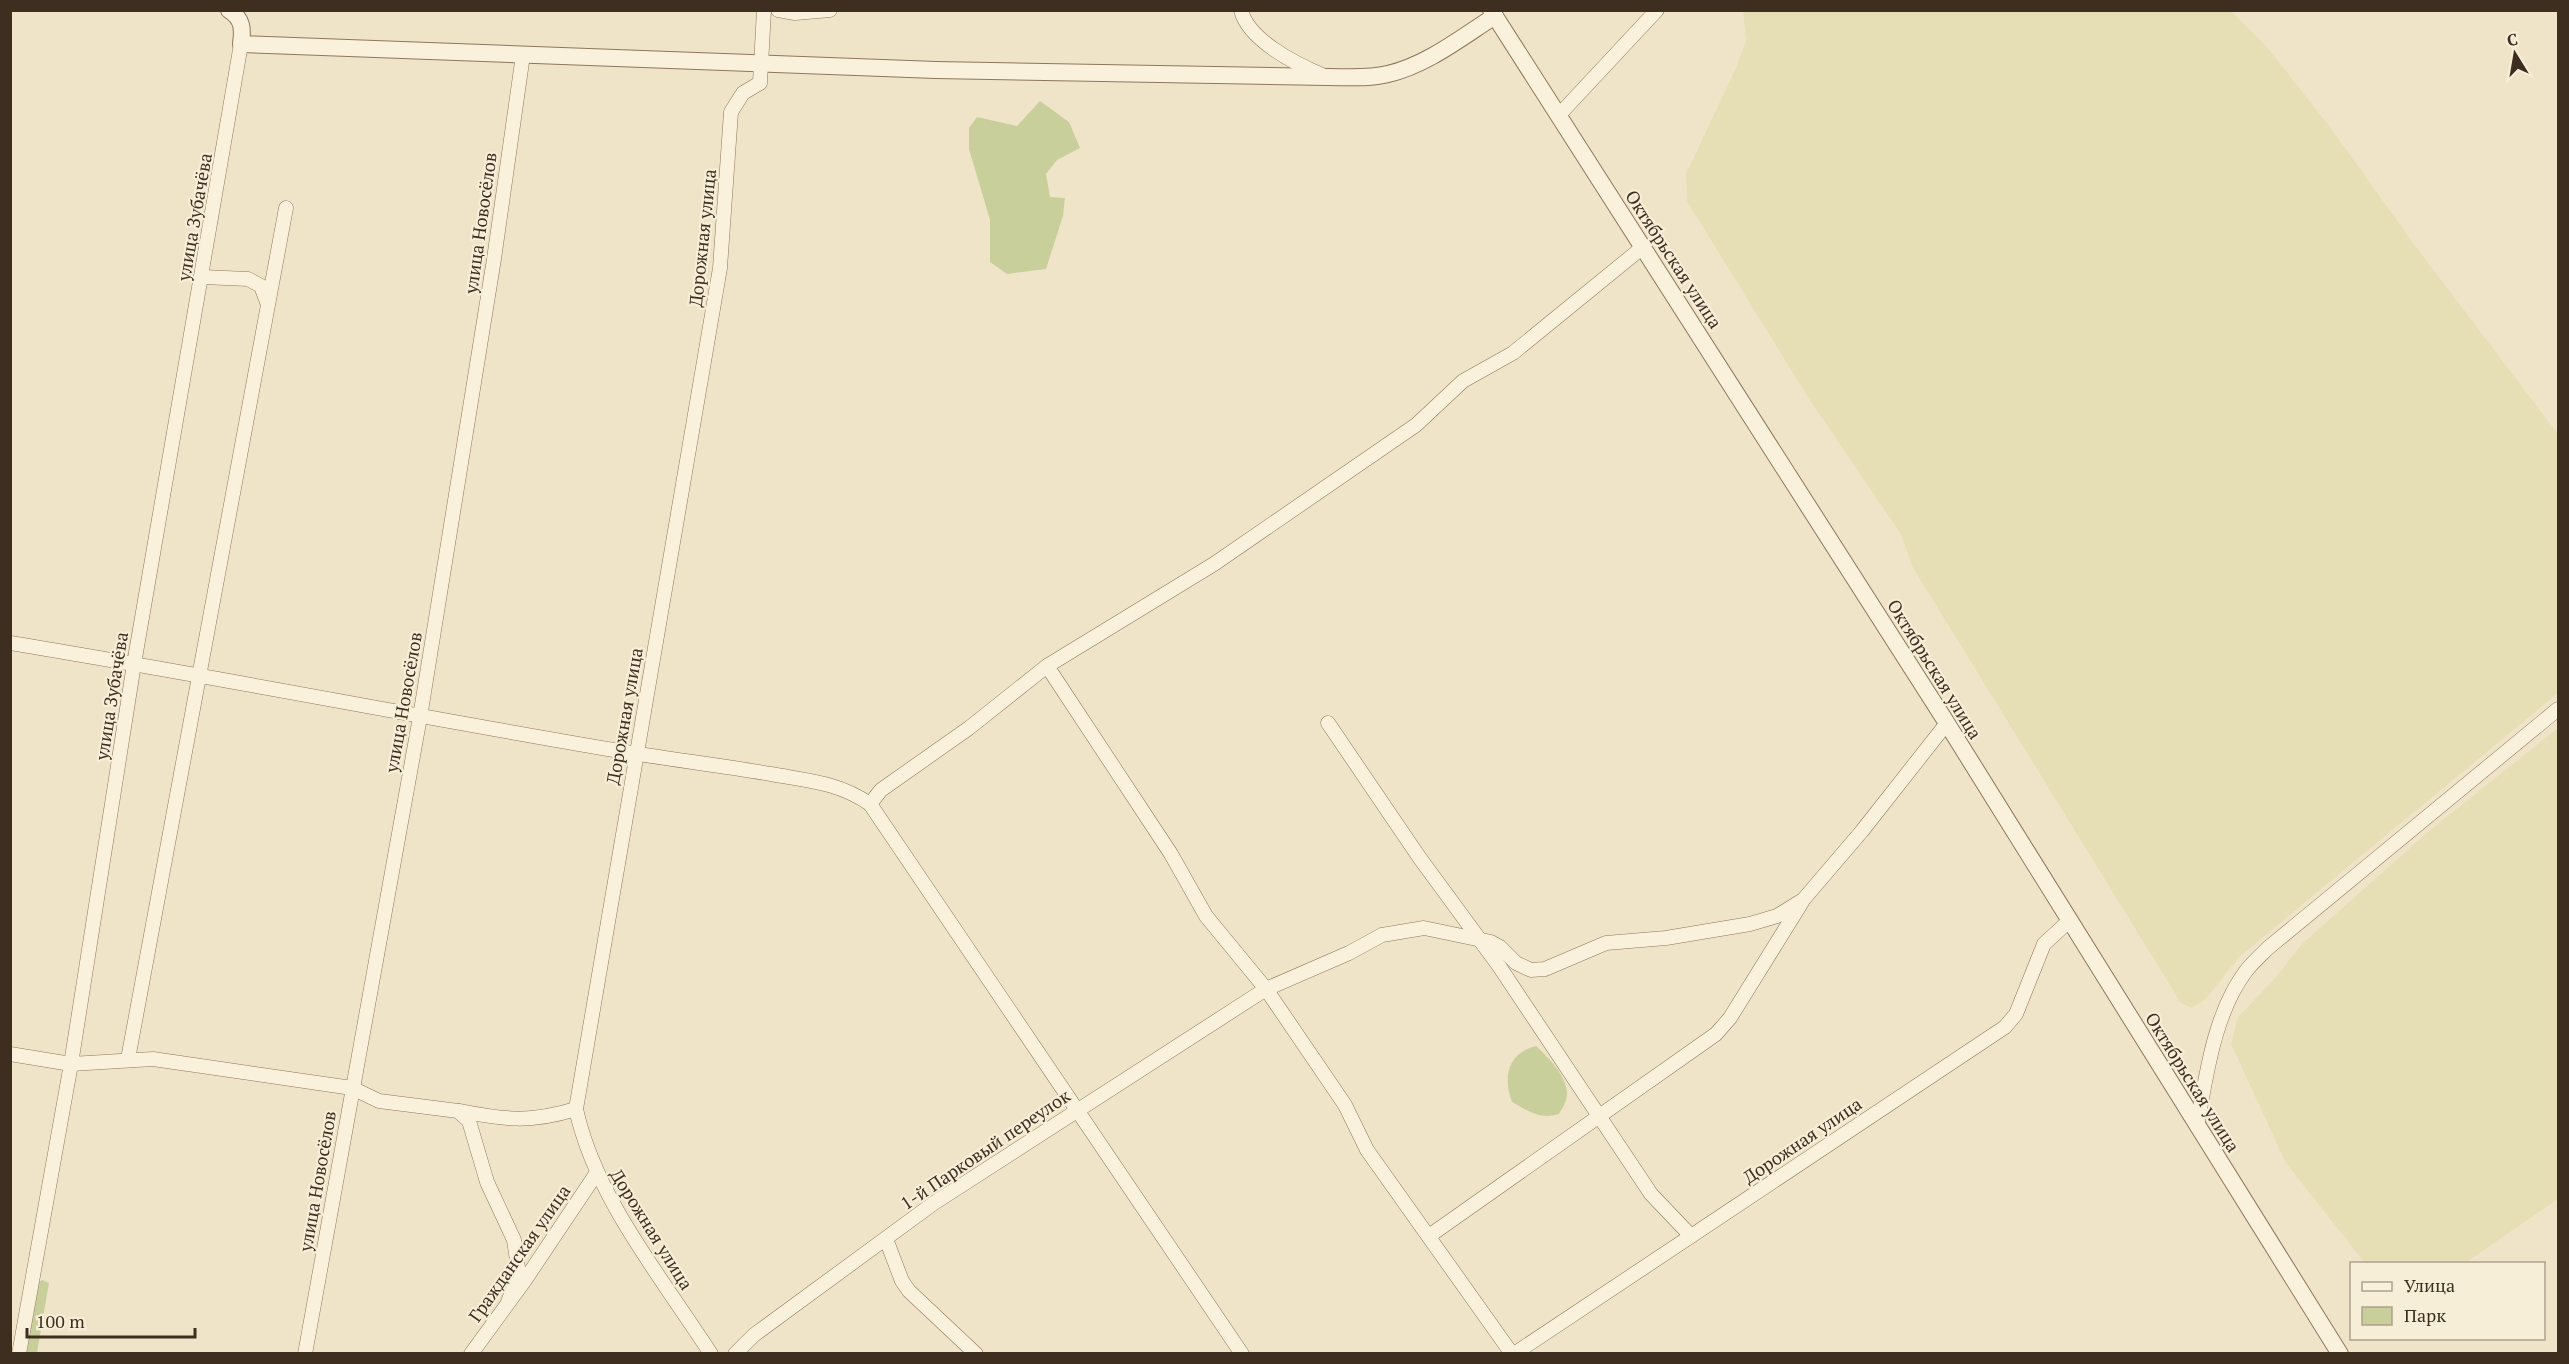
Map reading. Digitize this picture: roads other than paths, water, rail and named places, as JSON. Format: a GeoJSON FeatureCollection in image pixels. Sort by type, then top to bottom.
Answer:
{"type":"FeatureCollection","features":[{"type":"Feature","properties":{"kind":"street"},"geometry":{"type":"LineString","coordinates":[[229,10],[236,15],[243,26],[241,44],[936,70],[1327,77],[1369,77],[1402,70],[1425,60],[1493,13]]}},
{"type":"Feature","properties":{"kind":"street"},"geometry":{"type":"LineString","coordinates":[[762,62],[764,10]]}},
{"type":"Feature","properties":{"kind":"street"},"geometry":{"type":"LineString","coordinates":[[778,10],[795,13],[830,10]]}},
{"type":"Feature","properties":{"kind":"street"},"geometry":{"type":"LineString","coordinates":[[1241,10],[1243,18],[1251,29],[1268,45],[1300,66],[1327,77]]}},
{"type":"Feature","properties":{"kind":"street"},"geometry":{"type":"LineString","coordinates":[[1559,115],[1657,10]]}},
{"type":"Feature","properties":{"kind":"street","name":"Октябрьская улица"},"geometry":{"type":"LineString","coordinates":[[1493,13],[1947,723],[2340,1353]]}},
{"type":"Feature","properties":{"kind":"street","name":"улица Зубачёва"},"geometry":{"type":"LineString","coordinates":[[19,1353],[70,1064],[134,664],[241,44]]}},
{"type":"Feature","properties":{"kind":"street","name":"улица Новосёлов"},"geometry":{"type":"LineString","coordinates":[[305,1353],[420,717],[492,270],[523,55]]}},
{"type":"Feature","properties":{"kind":"street","name":"Дорожная улица"},"geometry":{"type":"LineString","coordinates":[[711,1353],[622,1218],[596,1174],[582,1137],[576,1109],[720,268],[731,112],[743,93],[760,83],[762,62]]}},
{"type":"Feature","properties":{"kind":"street"},"geometry":{"type":"LineString","coordinates":[[128,1059],[197,677],[286,208]]}},
{"type":"Feature","properties":{"kind":"street"},"geometry":{"type":"LineString","coordinates":[[870,804],[881,790],[969,728],[1047,666],[1214,564],[1416,425],[1464,381],[1513,352],[1643,247]]}},
{"type":"Feature","properties":{"kind":"street"},"geometry":{"type":"LineString","coordinates":[[202,277],[248,279],[261,286],[267,302]]}},
{"type":"Feature","properties":{"kind":"street"},"geometry":{"type":"LineString","coordinates":[[10,643],[420,717],[831,785],[850,791],[870,804],[1075,1110],[1242,1353]]}},
{"type":"Feature","properties":{"kind":"street"},"geometry":{"type":"LineString","coordinates":[[1047,666],[1171,854],[1206,916],[1266,989],[1346,1106],[1367,1150],[1513,1353]]}},
{"type":"Feature","properties":{"kind":"street"},"geometry":{"type":"LineString","coordinates":[[2197,1126],[2211,1047],[2245,972],[2268,948],[2559,709]]}},
{"type":"Feature","properties":{"kind":"street"},"geometry":{"type":"LineString","coordinates":[[1328,723],[1419,857],[1479,939],[1651,1194],[1690,1236]]}},
{"type":"Feature","properties":{"kind":"street"},"geometry":{"type":"LineString","coordinates":[[1429,1236],[1646,1084],[1723,1026],[1803,900],[1862,831],[1947,723]]}},
{"type":"Feature","properties":{"kind":"street"},"geometry":{"type":"LineString","coordinates":[[1479,939],[1500,947],[1516,963],[1530,970],[1545,969],[1606,943],[1666,938],[1750,924],[1777,916],[1803,900]]}},
{"type":"Feature","properties":{"kind":"street","name":"Дорожная улица"},"geometry":{"type":"LineString","coordinates":[[1513,1353],[2005,1027],[2016,1014],[2044,944],[2069,921]]}},
{"type":"Feature","properties":{"kind":"street","name":"1-й Парковый переулок"},"geometry":{"type":"LineString","coordinates":[[735,1353],[754,1335],[934,1203],[1266,989],[1349,953],[1382,935],[1424,928],[1479,939]]}},
{"type":"Feature","properties":{"kind":"street"},"geometry":{"type":"LineString","coordinates":[[10,1054],[70,1064],[153,1059],[352,1088],[378,1101],[510,1120],[546,1118],[576,1109]]}},
{"type":"Feature","properties":{"kind":"street"},"geometry":{"type":"LineString","coordinates":[[458,1111],[469,1121],[487,1182],[514,1240],[519,1274],[508,1302]]}},
{"type":"Feature","properties":{"kind":"street","name":"Гражданская улица"},"geometry":{"type":"LineString","coordinates":[[471,1353],[531,1271],[596,1174]]}},
{"type":"Feature","properties":{"kind":"street"},"geometry":{"type":"LineString","coordinates":[[886,1239],[902,1281],[909,1291],[976,1353]]}}]}
